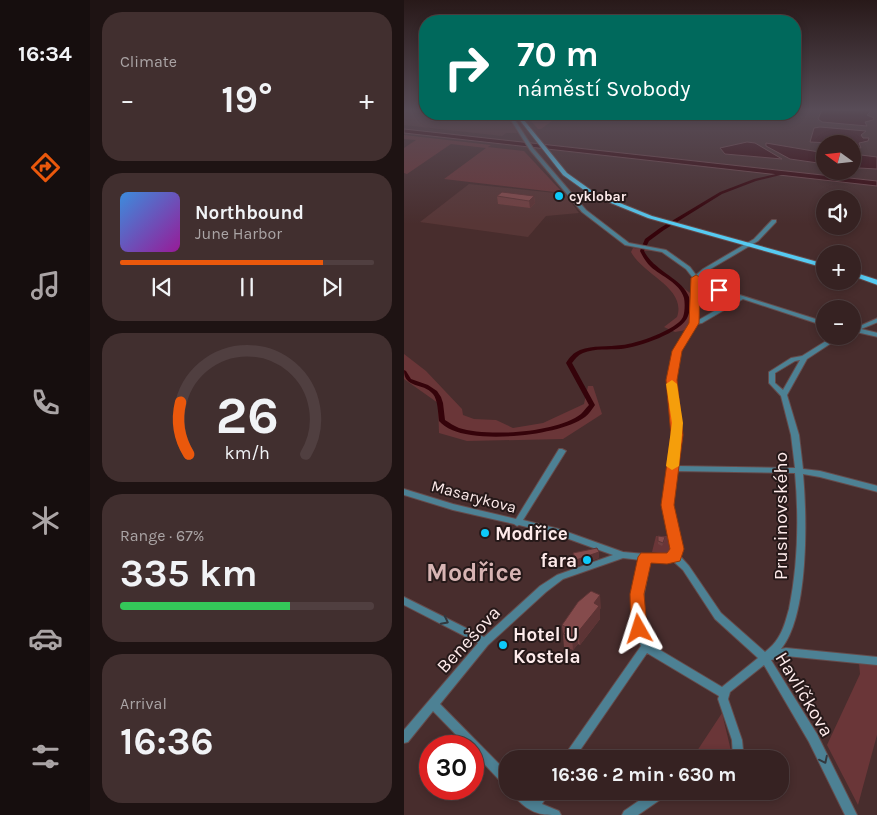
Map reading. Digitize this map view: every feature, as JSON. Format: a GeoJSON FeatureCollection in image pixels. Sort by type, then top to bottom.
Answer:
{"type":"FeatureCollection","features":[{"type":"Feature","properties":{"kind":"main road"},"geometry":{"type":"LineString","coordinates":[[544,148],[566,174],[581,187],[617,206],[662,221],[816,264]]}},
{"type":"Feature","properties":{"kind":"main road"},"geometry":{"type":"LineString","coordinates":[[861,277],[877,283]]}},
{"type":"Feature","properties":{"kind":"street"},"geometry":{"type":"LineString","coordinates":[[530,148],[584,211],[627,244],[664,251],[676,258],[696,278],[741,298],[816,321]]}},
{"type":"Feature","properties":{"kind":"street"},"geometry":{"type":"LineString","coordinates":[[623,555],[667,559],[675,557],[677,549],[667,505],[677,423],[672,386],[672,369],[677,351],[694,323],[696,278],[705,270],[749,245],[774,221]]}},
{"type":"Feature","properties":{"kind":"street"},"geometry":{"type":"LineString","coordinates":[[694,323],[700,322],[741,298]]}},
{"type":"Feature","properties":{"kind":"street"},"geometry":{"type":"LineString","coordinates":[[861,327],[877,320]]}},
{"type":"Feature","properties":{"kind":"street"},"geometry":{"type":"LineString","coordinates":[[861,332],[877,335]]}},
{"type":"Feature","properties":{"kind":"street","name":"Prusinovského"},"geometry":{"type":"LineString","coordinates":[[724,694],[783,640],[793,608],[800,558],[800,471],[794,434],[784,395],[772,383],[772,372],[793,359],[804,358],[825,345]]}},
{"type":"Feature","properties":{"kind":"street","name":"Prusinovského"},"geometry":{"type":"LineString","coordinates":[[784,395],[804,358]]}},
{"type":"Feature","properties":{"kind":"street"},"geometry":{"type":"LineString","coordinates":[[517,523],[562,451]]}},
{"type":"Feature","properties":{"kind":"street"},"geometry":{"type":"LineString","coordinates":[[672,468],[800,471],[820,474],[877,489]]}},
{"type":"Feature","properties":{"kind":"street","name":"Masarykova"},"geometry":{"type":"LineString","coordinates":[[404,492],[517,523],[556,531],[623,555]]}},
{"type":"Feature","properties":{"kind":"street","name":"Benešova"},"geometry":{"type":"LineString","coordinates":[[404,738],[485,642],[560,577],[623,555]]}},
{"type":"Feature","properties":{"kind":"street"},"geometry":{"type":"LineString","coordinates":[[646,557],[637,604],[639,629],[646,647],[724,694],[723,700],[737,740],[738,750]]}},
{"type":"Feature","properties":{"kind":"street","name":"Havlíčkova"},"geometry":{"type":"LineString","coordinates":[[675,557],[686,568],[718,616],[764,657],[813,738],[851,815]]}},
{"type":"Feature","properties":{"kind":"street"},"geometry":{"type":"LineString","coordinates":[[404,601],[485,642]]}},
{"type":"Feature","properties":{"kind":"street"},"geometry":{"type":"LineString","coordinates":[[573,750],[646,647]]}},
{"type":"Feature","properties":{"kind":"street"},"geometry":{"type":"LineString","coordinates":[[764,657],[786,652],[877,661]]}},
{"type":"Feature","properties":{"kind":"street"},"geometry":{"type":"LineString","coordinates":[[433,704],[499,772]]}},
{"type":"Feature","properties":{"kind":"street"},"geometry":{"type":"LineString","coordinates":[[526,800],[533,807],[555,815]]}},
{"type":"Feature","properties":{"kind":"street"},"geometry":{"type":"LineString","coordinates":[[533,807],[538,800]]}},
{"type":"Feature","properties":{"kind":"street"},"geometry":{"type":"LineString","coordinates":[[628,815],[650,800]]}},
{"type":"Feature","properties":{"kind":"shaded area"},"geometry":{"type":"Polygon","coordinates":[[[404,148],[445,148],[407,174],[404,173],[404,148]]]}},
{"type":"Feature","properties":{"kind":"shaded area"},"geometry":{"type":"Polygon","coordinates":[[[486,148],[524,151],[563,193],[444,179],[486,148]]]}},
{"type":"Feature","properties":{"kind":"shaded area"},"geometry":{"type":"Polygon","coordinates":[[[538,148],[577,148],[816,174],[816,179],[538,148]]]}},
{"type":"Feature","properties":{"kind":"shaded area"},"geometry":{"type":"Polygon","coordinates":[[[720,148],[763,148],[782,159],[725,154],[720,148]]]}},
{"type":"Feature","properties":{"kind":"shaded area"},"geometry":{"type":"Polygon","coordinates":[[[770,148],[796,148],[816,151],[816,163],[790,159],[770,148]]]}},
{"type":"Feature","properties":{"kind":"shaded area"},"geometry":{"type":"Polygon","coordinates":[[[862,155],[877,157],[877,169],[862,168],[862,155]]]}},
{"type":"Feature","properties":{"kind":"shaded area"},"geometry":{"type":"Polygon","coordinates":[[[862,179],[877,181],[877,186],[823,180],[862,179]]]}},
{"type":"Feature","properties":{"kind":"shaded area"},"geometry":{"type":"Polygon","coordinates":[[[469,184],[565,194],[579,213],[546,216],[528,237],[420,222],[469,184]]]}},
{"type":"Feature","properties":{"kind":"shaded area"},"geometry":{"type":"Polygon","coordinates":[[[633,248],[654,250],[643,251],[646,259],[690,293],[693,302],[693,312],[686,330],[675,332],[664,327],[677,317],[678,307],[676,298],[662,282],[637,260],[631,252],[633,248]]]}},
{"type":"Feature","properties":{"kind":"shaded area"},"geometry":{"type":"Polygon","coordinates":[[[404,354],[426,371],[462,409],[463,415],[474,419],[496,420],[513,428],[543,423],[584,404],[588,386],[593,386],[602,414],[563,439],[467,441],[439,433],[438,403],[404,379],[404,354]]]}},
{"type":"Feature","properties":{"kind":"shaded area"},"geometry":{"type":"Polygon","coordinates":[[[656,536],[668,536],[671,553],[652,552],[656,536]]]}},
{"type":"Feature","properties":{"kind":"shaded area"},"geometry":{"type":"Polygon","coordinates":[[[859,663],[877,664],[877,735],[858,805],[827,745],[860,674],[859,663]]]}},
{"type":"Feature","properties":{"kind":"shaded area"},"geometry":{"type":"Polygon","coordinates":[[[722,713],[731,750],[698,750],[722,713]]]}},
{"type":"Feature","properties":{"kind":"building"},"geometry":{"type":"Polygon","coordinates":[[[502,192],[534,196],[529,201],[497,196],[502,192]]]}},
{"type":"Feature","properties":{"kind":"building"},"geometry":{"type":"Polygon","coordinates":[[[658,536],[665,537],[663,543],[658,541],[658,536]]]}},
{"type":"Feature","properties":{"kind":"building"},"geometry":{"type":"Polygon","coordinates":[[[597,548],[599,552],[576,560],[573,553],[597,548]]]}},
{"type":"Feature","properties":{"kind":"building"},"geometry":{"type":"Polygon","coordinates":[[[591,591],[600,595],[594,603],[599,606],[572,638],[563,634],[568,628],[562,625],[578,602],[591,591]]]}},
{"type":"Feature","properties":{"kind":"waterway"},"geometry":{"type":"LineString","coordinates":[[404,372],[409,380],[431,389],[435,393],[440,403],[442,421],[455,429],[487,434],[507,434],[550,429],[569,423],[583,415],[592,405],[569,363],[576,354],[581,351],[599,348],[637,344],[676,327],[686,316],[686,297],[683,291],[645,258],[642,251],[647,240],[721,193],[755,180],[784,173]]}},
{"type":"Feature","properties":{"kind":"slow traffic"},"geometry":{"type":"LineString","coordinates":[[672,384],[677,435],[672,466]]}},
{"type":"Feature","properties":{"kind":"place","name":"cyklobar"},"geometry":{"type":"Point","coordinates":[559,196]}},
{"type":"Feature","properties":{"kind":"place","name":"Modřice"},"geometry":{"type":"Point","coordinates":[485,533]}},
{"type":"Feature","properties":{"kind":"place","name":"fara"},"geometry":{"type":"Point","coordinates":[587,560]}},
{"type":"Feature","properties":{"kind":"place","name":"Hotel U Kostela"},"geometry":{"type":"Point","coordinates":[503,645]}},
{"type":"Feature","properties":{"kind":"district","name":"Modřice"},"geometry":{"type":"Point","coordinates":[474,572]}},
{"type":"Feature","properties":{"kind":"route"},"geometry":{"type":"LineString","coordinates":[[639,629],[637,594],[646,557],[667,559],[675,557],[677,549],[668,519],[667,505],[677,435],[672,380],[674,360],[684,338],[694,323],[696,278],[719,290]]}}]}
